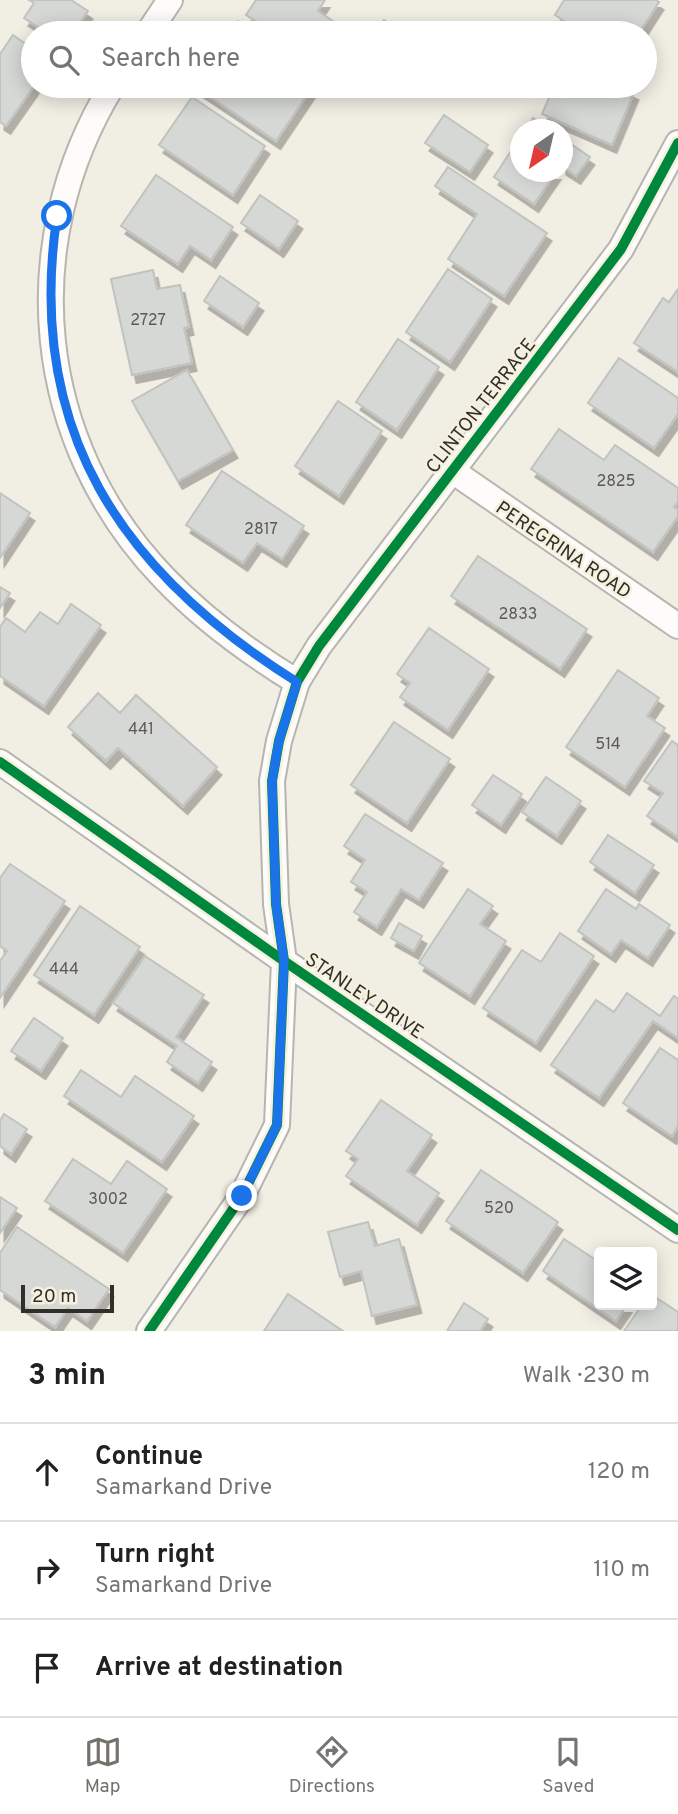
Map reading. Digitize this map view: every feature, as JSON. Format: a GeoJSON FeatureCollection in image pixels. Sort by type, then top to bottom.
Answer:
{"type":"FeatureCollection","features":[{"type":"Feature","properties":{"kind":"street"},"geometry":{"type":"LineString","coordinates":[[156,21],[170,0]]}},
{"type":"Feature","properties":{"kind":"street"},"geometry":{"type":"LineString","coordinates":[[105,98],[71,168],[57,216],[51,257],[50,318],[56,372],[71,426],[93,478],[119,521],[162,576],[201,614],[243,648],[297,682]]}},
{"type":"Feature","properties":{"kind":"street","name":"CLINTON TERRACE"},"geometry":{"type":"LineString","coordinates":[[149,1331],[242,1196],[277,1125],[284,961],[276,904],[272,781],[279,741],[297,682],[319,646],[621,249],[678,143]]}},
{"type":"Feature","properties":{"kind":"street","name":"PEREGRINA ROAD"},"geometry":{"type":"LineString","coordinates":[[451,470],[678,626]]}},
{"type":"Feature","properties":{"kind":"street","name":"STANLEY DRIVE"},"geometry":{"type":"LineString","coordinates":[[0,762],[284,961],[678,1230]]}},
{"type":"Feature","properties":{"kind":"building"},"geometry":{"type":"Polygon","coordinates":[[[29,0],[71,0],[88,11],[81,21],[29,21],[24,18],[34,3],[29,0]]]}},
{"type":"Feature","properties":{"kind":"building"},"geometry":{"type":"Polygon","coordinates":[[[256,0],[325,0],[318,11],[333,21],[255,21],[246,15],[256,0]]]}},
{"type":"Feature","properties":{"kind":"building"},"geometry":{"type":"Polygon","coordinates":[[[564,0],[659,2],[647,21],[564,21],[555,15],[564,0]]]}},
{"type":"Feature","properties":{"kind":"building"},"geometry":{"type":"Polygon","coordinates":[[[13,35],[21,41],[21,98],[26,98],[6,126],[0,122],[0,54],[13,35]]]}},
{"type":"Feature","properties":{"kind":"building"},"geometry":{"type":"Polygon","coordinates":[[[193,98],[265,146],[233,195],[159,145],[193,98]]]}},
{"type":"Feature","properties":{"kind":"building"},"geometry":{"type":"Polygon","coordinates":[[[212,98],[305,98],[276,141],[212,98]]]}},
{"type":"Feature","properties":{"kind":"building"},"geometry":{"type":"Polygon","coordinates":[[[549,98],[632,98],[612,145],[573,128],[573,119],[553,119],[542,114],[549,98]]]}},
{"type":"Feature","properties":{"kind":"building"},"geometry":{"type":"Polygon","coordinates":[[[444,115],[488,145],[470,172],[425,143],[444,115]]]}},
{"type":"Feature","properties":{"kind":"building"},"geometry":{"type":"Polygon","coordinates":[[[573,145],[590,157],[576,176],[573,174],[573,145]]]}},
{"type":"Feature","properties":{"kind":"building"},"geometry":{"type":"Polygon","coordinates":[[[510,152],[510,182],[549,182],[534,204],[494,177],[510,152]]]}},
{"type":"Feature","properties":{"kind":"building"},"geometry":{"type":"Polygon","coordinates":[[[448,167],[547,233],[504,296],[448,259],[477,214],[435,186],[448,167]]]}},
{"type":"Feature","properties":{"kind":"building"},"geometry":{"type":"Polygon","coordinates":[[[156,175],[233,227],[211,260],[190,246],[178,264],[121,226],[156,175]]]}},
{"type":"Feature","properties":{"kind":"building"},"geometry":{"type":"Polygon","coordinates":[[[260,195],[298,221],[279,249],[241,223],[260,195]]]}},
{"type":"Feature","properties":{"kind":"building"},"geometry":{"type":"Polygon","coordinates":[[[448,269],[492,299],[450,362],[406,332],[448,269]]]}},
{"type":"Feature","properties":{"kind":"building"},"geometry":{"type":"Polygon","coordinates":[[[153,270],[157,289],[180,285],[189,327],[184,328],[192,363],[132,375],[111,279],[153,270]]]}},
{"type":"Feature","properties":{"kind":"building"},"geometry":{"type":"Polygon","coordinates":[[[220,276],[259,303],[243,327],[204,301],[220,276]]]}},
{"type":"Feature","properties":{"kind":"building"},"geometry":{"type":"Polygon","coordinates":[[[678,289],[678,372],[634,343],[663,298],[669,302],[678,289]]]}},
{"type":"Feature","properties":{"kind":"building"},"geometry":{"type":"Polygon","coordinates":[[[398,339],[439,367],[397,430],[356,402],[398,339]]]}},
{"type":"Feature","properties":{"kind":"building"},"geometry":{"type":"Polygon","coordinates":[[[619,358],[678,398],[678,414],[654,448],[588,403],[619,358]]]}},
{"type":"Feature","properties":{"kind":"building"},"geometry":{"type":"Polygon","coordinates":[[[187,370],[233,450],[178,481],[132,401],[187,370]]]}},
{"type":"Feature","properties":{"kind":"building"},"geometry":{"type":"Polygon","coordinates":[[[338,401],[382,431],[339,496],[295,466],[338,401]]]}},
{"type":"Feature","properties":{"kind":"building"},"geometry":{"type":"Polygon","coordinates":[[[559,429],[604,460],[615,445],[678,488],[678,502],[674,507],[678,510],[678,516],[653,552],[531,469],[559,429]]]}},
{"type":"Feature","properties":{"kind":"building"},"geometry":{"type":"Polygon","coordinates":[[[222,471],[304,526],[282,559],[257,543],[243,563],[186,525],[222,471]]]}},
{"type":"Feature","properties":{"kind":"building"},"geometry":{"type":"Polygon","coordinates":[[[0,493],[30,513],[0,558],[0,493]]]}},
{"type":"Feature","properties":{"kind":"building"},"geometry":{"type":"Polygon","coordinates":[[[478,556],[587,629],[560,669],[451,596],[478,556]]]}},
{"type":"Feature","properties":{"kind":"building"},"geometry":{"type":"Polygon","coordinates":[[[0,587],[10,593],[0,608],[0,587]]]}},
{"type":"Feature","properties":{"kind":"building"},"geometry":{"type":"Polygon","coordinates":[[[71,604],[101,625],[44,706],[0,676],[0,627],[6,618],[25,632],[40,612],[58,624],[71,604]]]}},
{"type":"Feature","properties":{"kind":"building"},"geometry":{"type":"Polygon","coordinates":[[[429,628],[489,669],[448,730],[400,697],[410,683],[397,674],[429,628]]]}},
{"type":"Feature","properties":{"kind":"building"},"geometry":{"type":"Polygon","coordinates":[[[618,670],[659,698],[647,716],[665,728],[625,787],[566,747],[618,670]]]}},
{"type":"Feature","properties":{"kind":"building"},"geometry":{"type":"Polygon","coordinates":[[[98,693],[120,713],[136,695],[217,767],[183,806],[118,748],[106,761],[68,727],[98,693]]]}},
{"type":"Feature","properties":{"kind":"building"},"geometry":{"type":"Polygon","coordinates":[[[394,722],[450,759],[407,823],[351,785],[394,722]]]}},
{"type":"Feature","properties":{"kind":"building"},"geometry":{"type":"Polygon","coordinates":[[[672,741],[678,745],[678,837],[647,816],[663,793],[644,781],[672,741]]]}},
{"type":"Feature","properties":{"kind":"building"},"geometry":{"type":"Polygon","coordinates":[[[493,775],[522,794],[501,825],[472,805],[493,775]]]}},
{"type":"Feature","properties":{"kind":"building"},"geometry":{"type":"Polygon","coordinates":[[[546,777],[581,801],[557,836],[522,812],[546,777]]]}},
{"type":"Feature","properties":{"kind":"building"},"geometry":{"type":"Polygon","coordinates":[[[365,814],[443,863],[419,900],[401,889],[377,927],[354,912],[367,892],[351,882],[365,860],[344,846],[365,814]]]}},
{"type":"Feature","properties":{"kind":"building"},"geometry":{"type":"Polygon","coordinates":[[[608,835],[654,865],[635,893],[590,862],[608,835]]]}},
{"type":"Feature","properties":{"kind":"building"},"geometry":{"type":"Polygon","coordinates":[[[10,864],[65,901],[0,998],[0,961],[7,951],[0,946],[0,878],[10,864]]]}},
{"type":"Feature","properties":{"kind":"building"},"geometry":{"type":"Polygon","coordinates":[[[468,889],[493,906],[480,924],[506,941],[470,996],[419,963],[468,889]]]}},
{"type":"Feature","properties":{"kind":"building"},"geometry":{"type":"Polygon","coordinates":[[[606,889],[636,909],[639,904],[670,925],[648,958],[621,940],[611,954],[578,931],[606,889]]]}},
{"type":"Feature","properties":{"kind":"building"},"geometry":{"type":"Polygon","coordinates":[[[80,906],[140,947],[94,1015],[34,975],[80,906]]]}},
{"type":"Feature","properties":{"kind":"building"},"geometry":{"type":"Polygon","coordinates":[[[399,923],[422,936],[414,951],[391,938],[399,923]]]}},
{"type":"Feature","properties":{"kind":"building"},"geometry":{"type":"Polygon","coordinates":[[[560,933],[594,956],[536,1043],[483,1008],[522,950],[541,962],[560,933]]]}},
{"type":"Feature","properties":{"kind":"building"},"geometry":{"type":"Polygon","coordinates":[[[145,956],[204,995],[176,1037],[212,1062],[198,1083],[167,1062],[177,1046],[113,1003],[145,956]]]}},
{"type":"Feature","properties":{"kind":"building"},"geometry":{"type":"Polygon","coordinates":[[[627,993],[660,1016],[674,996],[678,999],[678,1038],[653,1021],[599,1098],[551,1065],[596,1000],[614,1012],[627,993]]]}},
{"type":"Feature","properties":{"kind":"building"},"geometry":{"type":"Polygon","coordinates":[[[34,1018],[63,1038],[41,1071],[11,1051],[34,1018]]]}},
{"type":"Feature","properties":{"kind":"building"},"geometry":{"type":"Polygon","coordinates":[[[660,1048],[678,1060],[678,1126],[672,1136],[623,1103],[660,1048]]]}},
{"type":"Feature","properties":{"kind":"building"},"geometry":{"type":"Polygon","coordinates":[[[81,1070],[121,1097],[135,1076],[194,1116],[162,1162],[64,1096],[81,1070]]]}},
{"type":"Feature","properties":{"kind":"building"},"geometry":{"type":"Polygon","coordinates":[[[381,1100],[432,1135],[407,1171],[439,1193],[417,1225],[346,1176],[358,1159],[346,1151],[381,1100]]]}},
{"type":"Feature","properties":{"kind":"building"},"geometry":{"type":"Polygon","coordinates":[[[4,1114],[27,1129],[11,1154],[0,1146],[0,1121],[4,1114]]]}},
{"type":"Feature","properties":{"kind":"building"},"geometry":{"type":"Polygon","coordinates":[[[73,1159],[111,1184],[127,1161],[167,1189],[123,1253],[45,1201],[73,1159]]]}},
{"type":"Feature","properties":{"kind":"building"},"geometry":{"type":"Polygon","coordinates":[[[481,1170],[558,1222],[523,1273],[446,1221],[481,1170]]]}},
{"type":"Feature","properties":{"kind":"building"},"geometry":{"type":"Polygon","coordinates":[[[0,1197],[17,1208],[0,1233],[0,1197]]]}},
{"type":"Feature","properties":{"kind":"building"},"geometry":{"type":"Polygon","coordinates":[[[368,1222],[375,1246],[399,1239],[417,1305],[372,1316],[361,1271],[340,1277],[328,1232],[368,1222]]]}},
{"type":"Feature","properties":{"kind":"building"},"geometry":{"type":"Polygon","coordinates":[[[17,1227],[109,1289],[87,1321],[68,1308],[55,1327],[0,1290],[0,1253],[17,1227]]]}},
{"type":"Feature","properties":{"kind":"building"},"geometry":{"type":"Polygon","coordinates":[[[564,1239],[594,1259],[594,1306],[543,1271],[564,1239]]]}},
{"type":"Feature","properties":{"kind":"building"},"geometry":{"type":"Polygon","coordinates":[[[288,1294],[343,1331],[264,1331],[288,1294]]]}},
{"type":"Feature","properties":{"kind":"building"},"geometry":{"type":"Polygon","coordinates":[[[657,1298],[678,1312],[678,1331],[624,1331],[639,1310],[657,1310],[657,1298]]]}},
{"type":"Feature","properties":{"kind":"building"},"geometry":{"type":"Polygon","coordinates":[[[464,1303],[488,1319],[480,1331],[447,1331],[464,1303]]]}},
{"type":"Feature","properties":{"kind":"building"},"geometry":{"type":"Polygon","coordinates":[[[600,1310],[624,1310],[616,1321],[600,1310]]]}},
{"type":"Feature","properties":{"kind":"cycle path"},"geometry":{"type":"LineString","coordinates":[[149,1331],[242,1196],[277,1125],[284,961],[276,904],[272,781],[279,741],[297,682],[319,646],[621,249],[678,143]]}},
{"type":"Feature","properties":{"kind":"cycle path"},"geometry":{"type":"LineString","coordinates":[[0,762],[284,961],[678,1230]]}},
{"type":"Feature","properties":{"kind":"route"},"geometry":{"type":"LineString","coordinates":[[57,216],[51,257],[50,318],[56,372],[71,426],[93,478],[119,521],[162,576],[201,614],[243,648],[297,682],[279,741],[272,781],[276,904],[284,961],[277,1125],[242,1196]]}}]}
